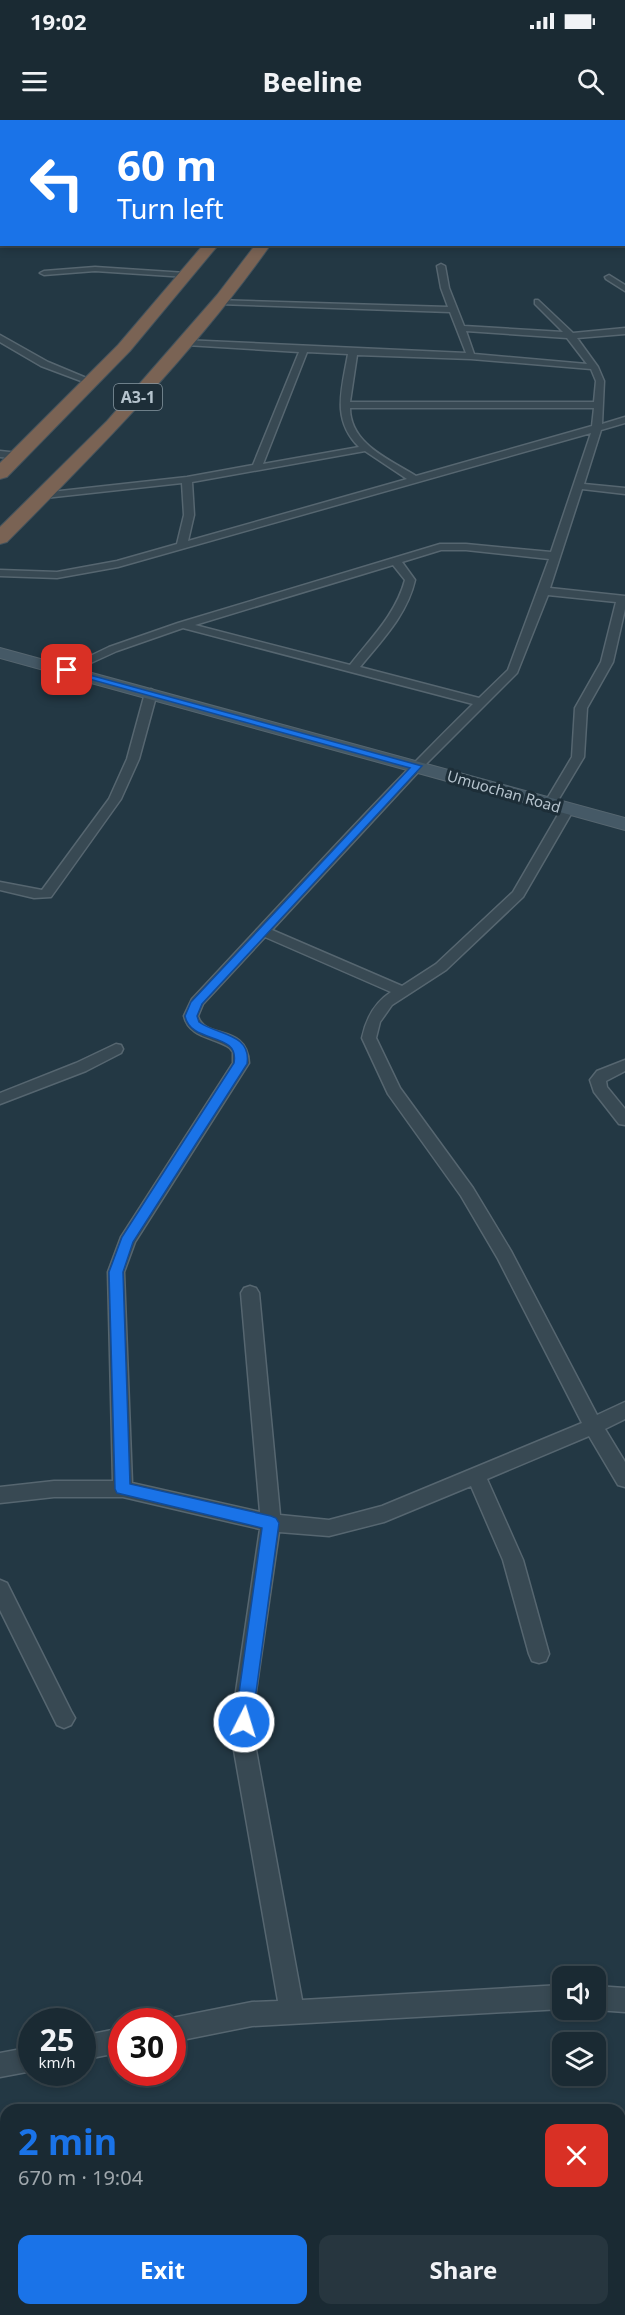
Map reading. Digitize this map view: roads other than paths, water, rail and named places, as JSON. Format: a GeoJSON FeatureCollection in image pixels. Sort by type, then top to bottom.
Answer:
{"type":"FeatureCollection","features":[{"type":"Feature","properties":{"kind":"highway","name":"A3-1"},"geometry":{"type":"LineString","coordinates":[[0,473],[92,382],[210,246]]}},
{"type":"Feature","properties":{"kind":"highway","name":"A3-1"},"geometry":{"type":"LineString","coordinates":[[0,538],[113,424],[186,342],[262,246]]}},
{"type":"Feature","properties":{"kind":"street"},"geometry":{"type":"LineString","coordinates":[[441,266],[445,288],[471,356]]}},
{"type":"Feature","properties":{"kind":"street"},"geometry":{"type":"LineString","coordinates":[[44,273],[95,269],[186,276]]}},
{"type":"Feature","properties":{"kind":"street"},"geometry":{"type":"LineString","coordinates":[[609,277],[625,289]]}},
{"type":"Feature","properties":{"kind":"street"},"geometry":{"type":"LineString","coordinates":[[218,302],[455,310]]}},
{"type":"Feature","properties":{"kind":"street"},"geometry":{"type":"LineString","coordinates":[[123,1489],[116,1272],[127,1241],[241,1064],[242,1055],[239,1047],[229,1039],[197,1028],[193,1024],[191,1016],[197,1002],[417,766],[513,670],[544,591],[597,428],[600,381],[594,367],[569,334],[538,302]]}},
{"type":"Feature","properties":{"kind":"street"},"geometry":{"type":"LineString","coordinates":[[462,328],[594,336],[625,331]]}},
{"type":"Feature","properties":{"kind":"street"},"geometry":{"type":"LineString","coordinates":[[614,333],[625,340]]}},
{"type":"Feature","properties":{"kind":"street"},"geometry":{"type":"LineString","coordinates":[[0,338],[24,354],[67,374],[92,382]]}},
{"type":"Feature","properties":{"kind":"street"},"geometry":{"type":"LineString","coordinates":[[186,342],[304,350],[471,356],[594,367]]}},
{"type":"Feature","properties":{"kind":"street"},"geometry":{"type":"LineString","coordinates":[[257,467],[304,350]]}},
{"type":"Feature","properties":{"kind":"street"},"geometry":{"type":"LineString","coordinates":[[353,352],[345,405],[348,429],[368,448],[414,479]]}},
{"type":"Feature","properties":{"kind":"street"},"geometry":{"type":"LineString","coordinates":[[345,405],[598,405]]}},
{"type":"Feature","properties":{"kind":"street"},"geometry":{"type":"LineString","coordinates":[[0,573],[35,576],[82,572],[625,420]]}},
{"type":"Feature","properties":{"kind":"street"},"geometry":{"type":"LineString","coordinates":[[45,495],[187,480],[368,448]]}},
{"type":"Feature","properties":{"kind":"street"},"geometry":{"type":"LineString","coordinates":[[0,454],[19,456]]}},
{"type":"Feature","properties":{"kind":"street"},"geometry":{"type":"LineString","coordinates":[[182,545],[189,515],[187,480]]}},
{"type":"Feature","properties":{"kind":"street"},"geometry":{"type":"LineString","coordinates":[[577,486],[625,491]]}},
{"type":"Feature","properties":{"kind":"street"},"geometry":{"type":"LineString","coordinates":[[67,670],[113,649],[182,625],[440,547],[452,546],[555,556]]}},
{"type":"Feature","properties":{"kind":"street"},"geometry":{"type":"LineString","coordinates":[[353,669],[403,604],[408,591],[410,580],[394,560]]}},
{"type":"Feature","properties":{"kind":"street"},"geometry":{"type":"LineString","coordinates":[[544,591],[623,599],[607,662],[581,708],[578,757],[550,804]]}},
{"type":"Feature","properties":{"kind":"street"},"geometry":{"type":"LineString","coordinates":[[182,625],[481,702]]}},
{"type":"Feature","properties":{"kind":"street","name":"Umuochan Road"},"geometry":{"type":"LineString","coordinates":[[0,653],[625,824]]}},
{"type":"Feature","properties":{"kind":"street"},"geometry":{"type":"LineString","coordinates":[[0,886],[34,894],[46,894],[115,799],[133,759],[151,693]]}},
{"type":"Feature","properties":{"kind":"street"},"geometry":{"type":"LineString","coordinates":[[568,809],[518,894],[441,967],[387,1002],[373,1021],[369,1038],[393,1090],[467,1192],[505,1256],[593,1426],[625,1479]]}},
{"type":"Feature","properties":{"kind":"street"},"geometry":{"type":"LineString","coordinates":[[262,931],[403,992]]}},
{"type":"Feature","properties":{"kind":"street"},"geometry":{"type":"LineString","coordinates":[[0,1099],[81,1067],[116,1049]]}},
{"type":"Feature","properties":{"kind":"street"},"geometry":{"type":"LineString","coordinates":[[625,1065],[602,1075],[598,1080],[599,1088],[625,1120]]}},
{"type":"Feature","properties":{"kind":"street"},"geometry":{"type":"LineString","coordinates":[[250,1293],[271,1523],[244,1705],[243,1739],[292,2012]]}},
{"type":"Feature","properties":{"kind":"street"},"geometry":{"type":"LineString","coordinates":[[0,1495],[54,1489],[123,1489],[271,1523],[328,1528],[384,1514],[593,1426],[625,1410]]}},
{"type":"Feature","properties":{"kind":"street"},"geometry":{"type":"LineString","coordinates":[[476,1476],[513,1560],[539,1654]]}},
{"type":"Feature","properties":{"kind":"street"},"geometry":{"type":"LineString","coordinates":[[0,1589],[64,1718]]}},
{"type":"Feature","properties":{"kind":"street"},"geometry":{"type":"LineString","coordinates":[[186,2027],[252,2013],[552,1998]]}},
{"type":"Feature","properties":{"kind":"street"},"geometry":{"type":"LineString","coordinates":[[606,1999],[625,2000]]}},
{"type":"Feature","properties":{"kind":"street"},"geometry":{"type":"LineString","coordinates":[[0,2065],[18,2062]]}}]}
